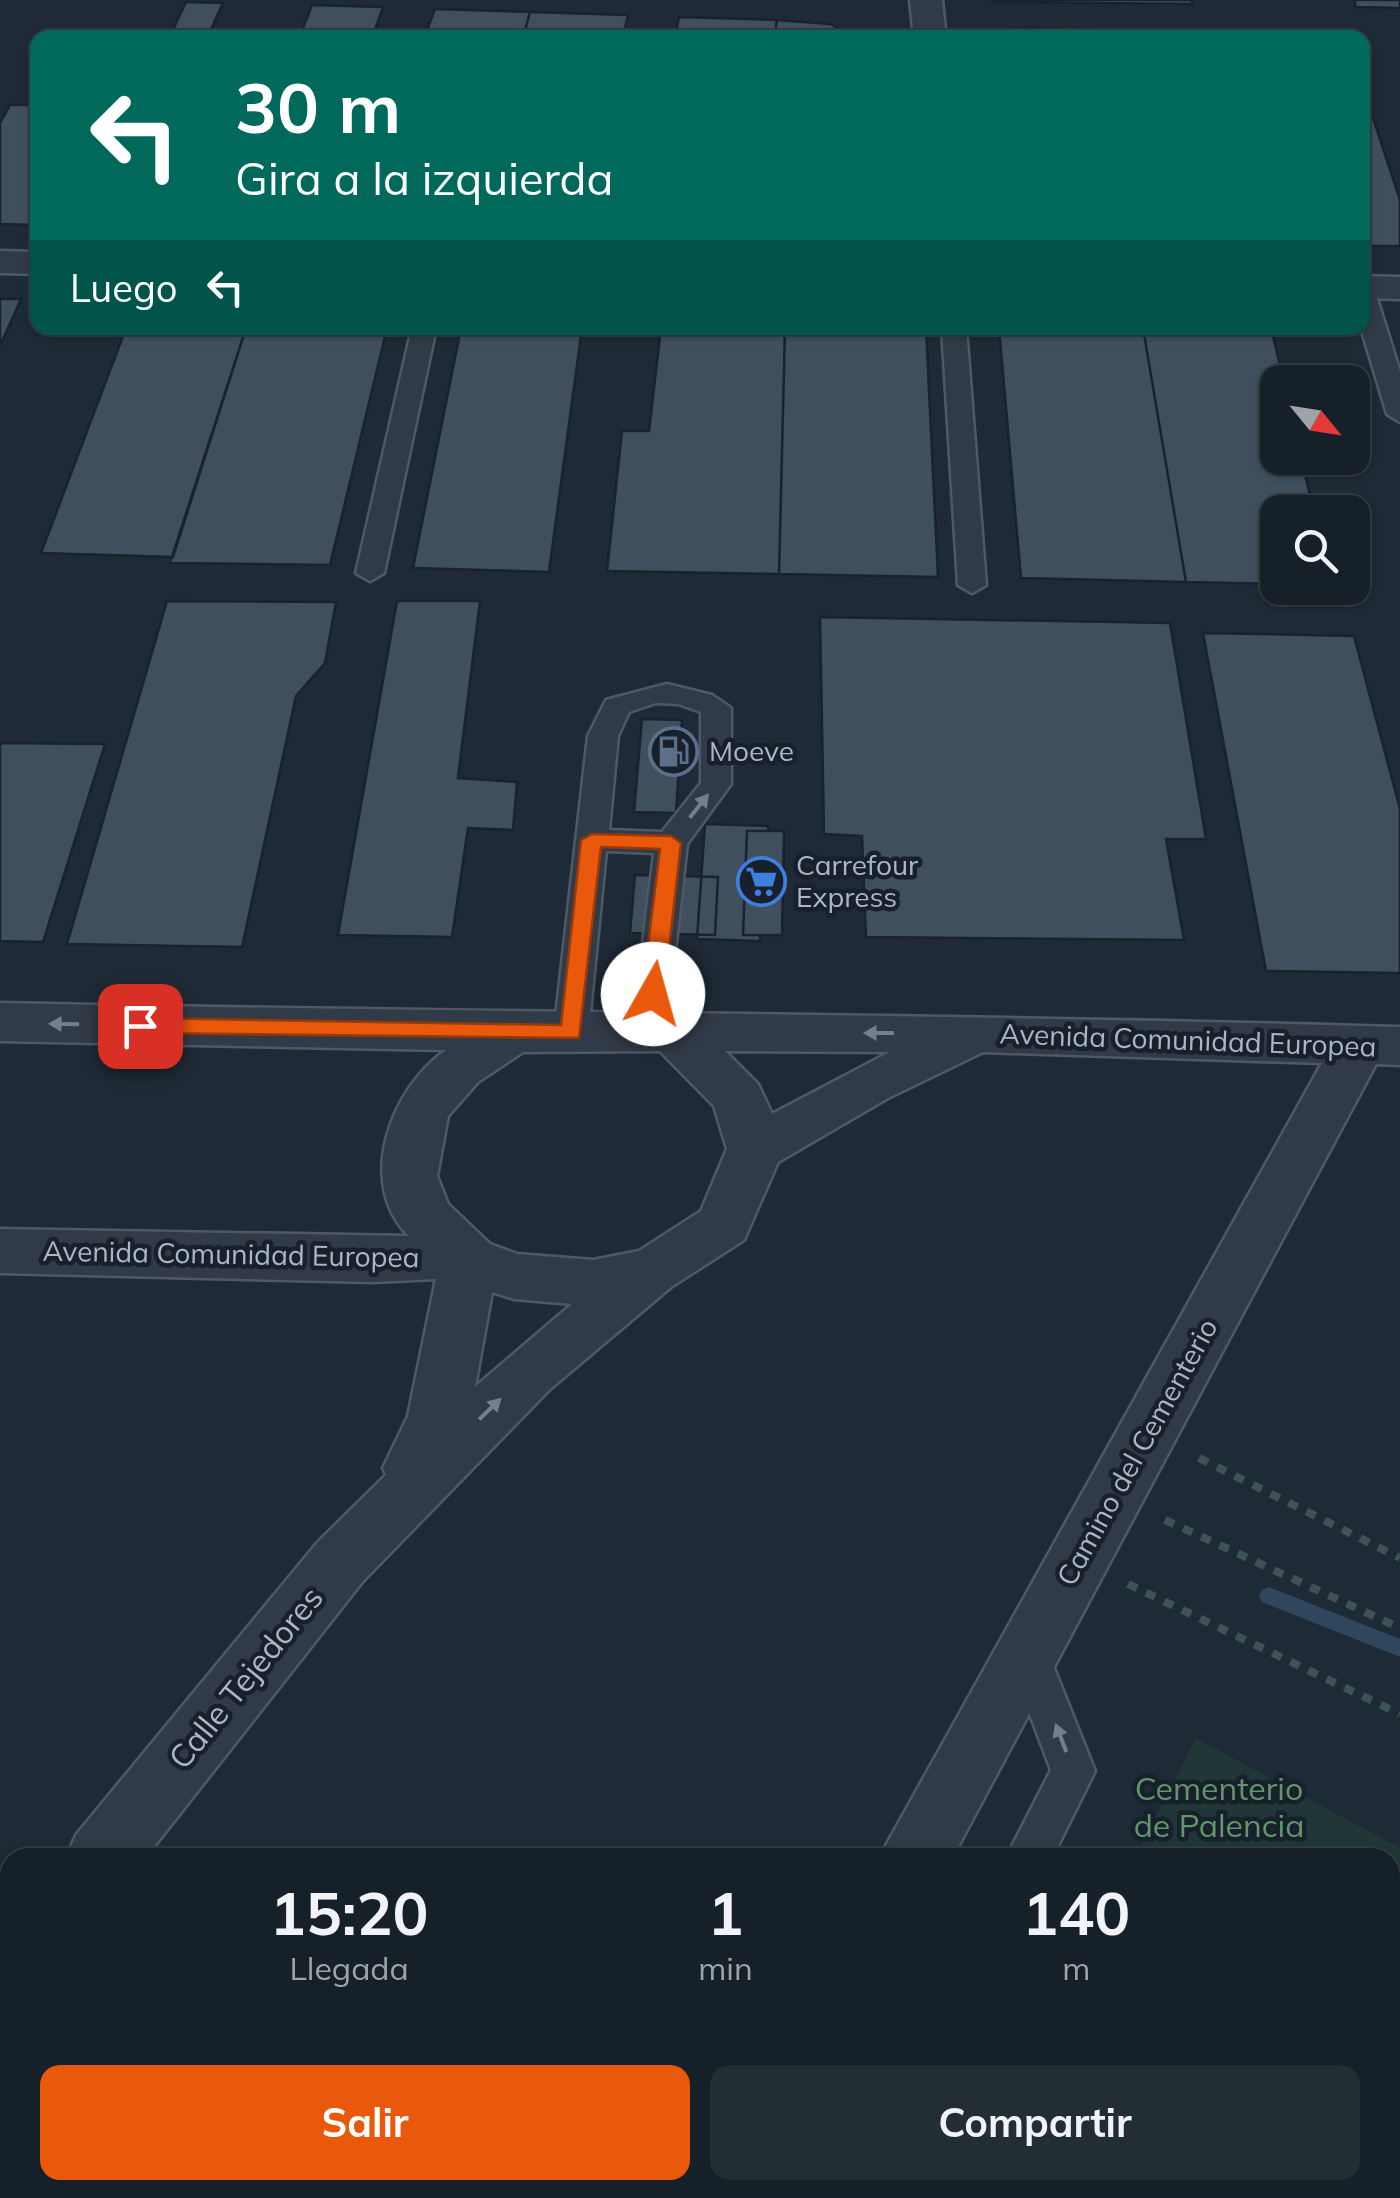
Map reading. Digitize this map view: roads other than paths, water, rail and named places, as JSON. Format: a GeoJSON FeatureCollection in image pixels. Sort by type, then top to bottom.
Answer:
{"type":"FeatureCollection","features":[{"type":"Feature","properties":{"kind":"street"},"geometry":{"type":"LineString","coordinates":[[926,0],[929,30]]}},
{"type":"Feature","properties":{"kind":"street"},"geometry":{"type":"LineString","coordinates":[[0,262],[30,263]]}},
{"type":"Feature","properties":{"kind":"street"},"geometry":{"type":"LineString","coordinates":[[1370,288],[1400,288]]}},
{"type":"Feature","properties":{"kind":"street"},"geometry":{"type":"LineString","coordinates":[[0,1022],[512,1033],[661,1032],[739,1098],[755,1149],[724,1225],[654,1270],[593,1283],[514,1276],[466,1258],[424,1215],[408,1176],[421,1110],[459,1068],[512,1033]]}},
{"type":"Feature","properties":{"kind":"street","name":"Avenida Comunidad Europea"},"geometry":{"type":"LineString","coordinates":[[661,1032],[976,1034],[1380,1046]]}},
{"type":"Feature","properties":{"kind":"street","name":"Avenida Comunidad Europea"},"geometry":{"type":"LineString","coordinates":[[755,1149],[869,1084],[976,1034]]}},
{"type":"Feature","properties":{"kind":"street","name":"Camino del Cementerio"},"geometry":{"type":"LineString","coordinates":[[919,1848],[1148,1433],[1380,1046]]}},
{"type":"Feature","properties":{"kind":"street","name":"Avenida Comunidad Europea"},"geometry":{"type":"LineString","coordinates":[[0,1251],[373,1260],[466,1258]]}},
{"type":"Feature","properties":{"kind":"street","name":"Calle Tejedores"},"geometry":{"type":"LineString","coordinates":[[397,1503],[439,1416],[466,1258]]}},
{"type":"Feature","properties":{"kind":"street","name":"Calle Tejedores"},"geometry":{"type":"LineString","coordinates":[[109,1848],[340,1562],[529,1372],[654,1270]]}},
{"type":"Feature","properties":{"kind":"lane"},"geometry":{"type":"LineString","coordinates":[[1370,315],[1400,414]]}},
{"type":"Feature","properties":{"kind":"lane"},"geometry":{"type":"LineString","coordinates":[[370,573],[422,335]]}},
{"type":"Feature","properties":{"kind":"lane"},"geometry":{"type":"LineString","coordinates":[[954,335],[972,585]]}},
{"type":"Feature","properties":{"kind":"lane"},"geometry":{"type":"LineString","coordinates":[[571,1033],[603,736],[617,706],[645,694],[682,692],[716,708],[716,784],[671,843],[661,1032]]}},
{"type":"Feature","properties":{"kind":"lane"},"geometry":{"type":"LineString","coordinates":[[592,840],[671,843]]}},
{"type":"Feature","properties":{"kind":"lane"},"geometry":{"type":"LineString","coordinates":[[1028,1650],[1073,1771],[1033,1848]]}},
{"type":"Feature","properties":{"kind":"waterway"},"geometry":{"type":"LineString","coordinates":[[1269,1596],[1400,1648]]}},
{"type":"Feature","properties":{"kind":"place","name":"Moeve"},"geometry":{"type":"Point","coordinates":[674,751]}},
{"type":"Feature","properties":{"kind":"place","name":"Carrefour Express"},"geometry":{"type":"Point","coordinates":[761,881]}},
{"type":"Feature","properties":{"kind":"park label","name":"Cementerio de Palencia"},"geometry":{"type":"Point","coordinates":[1219,1808]}}]}
